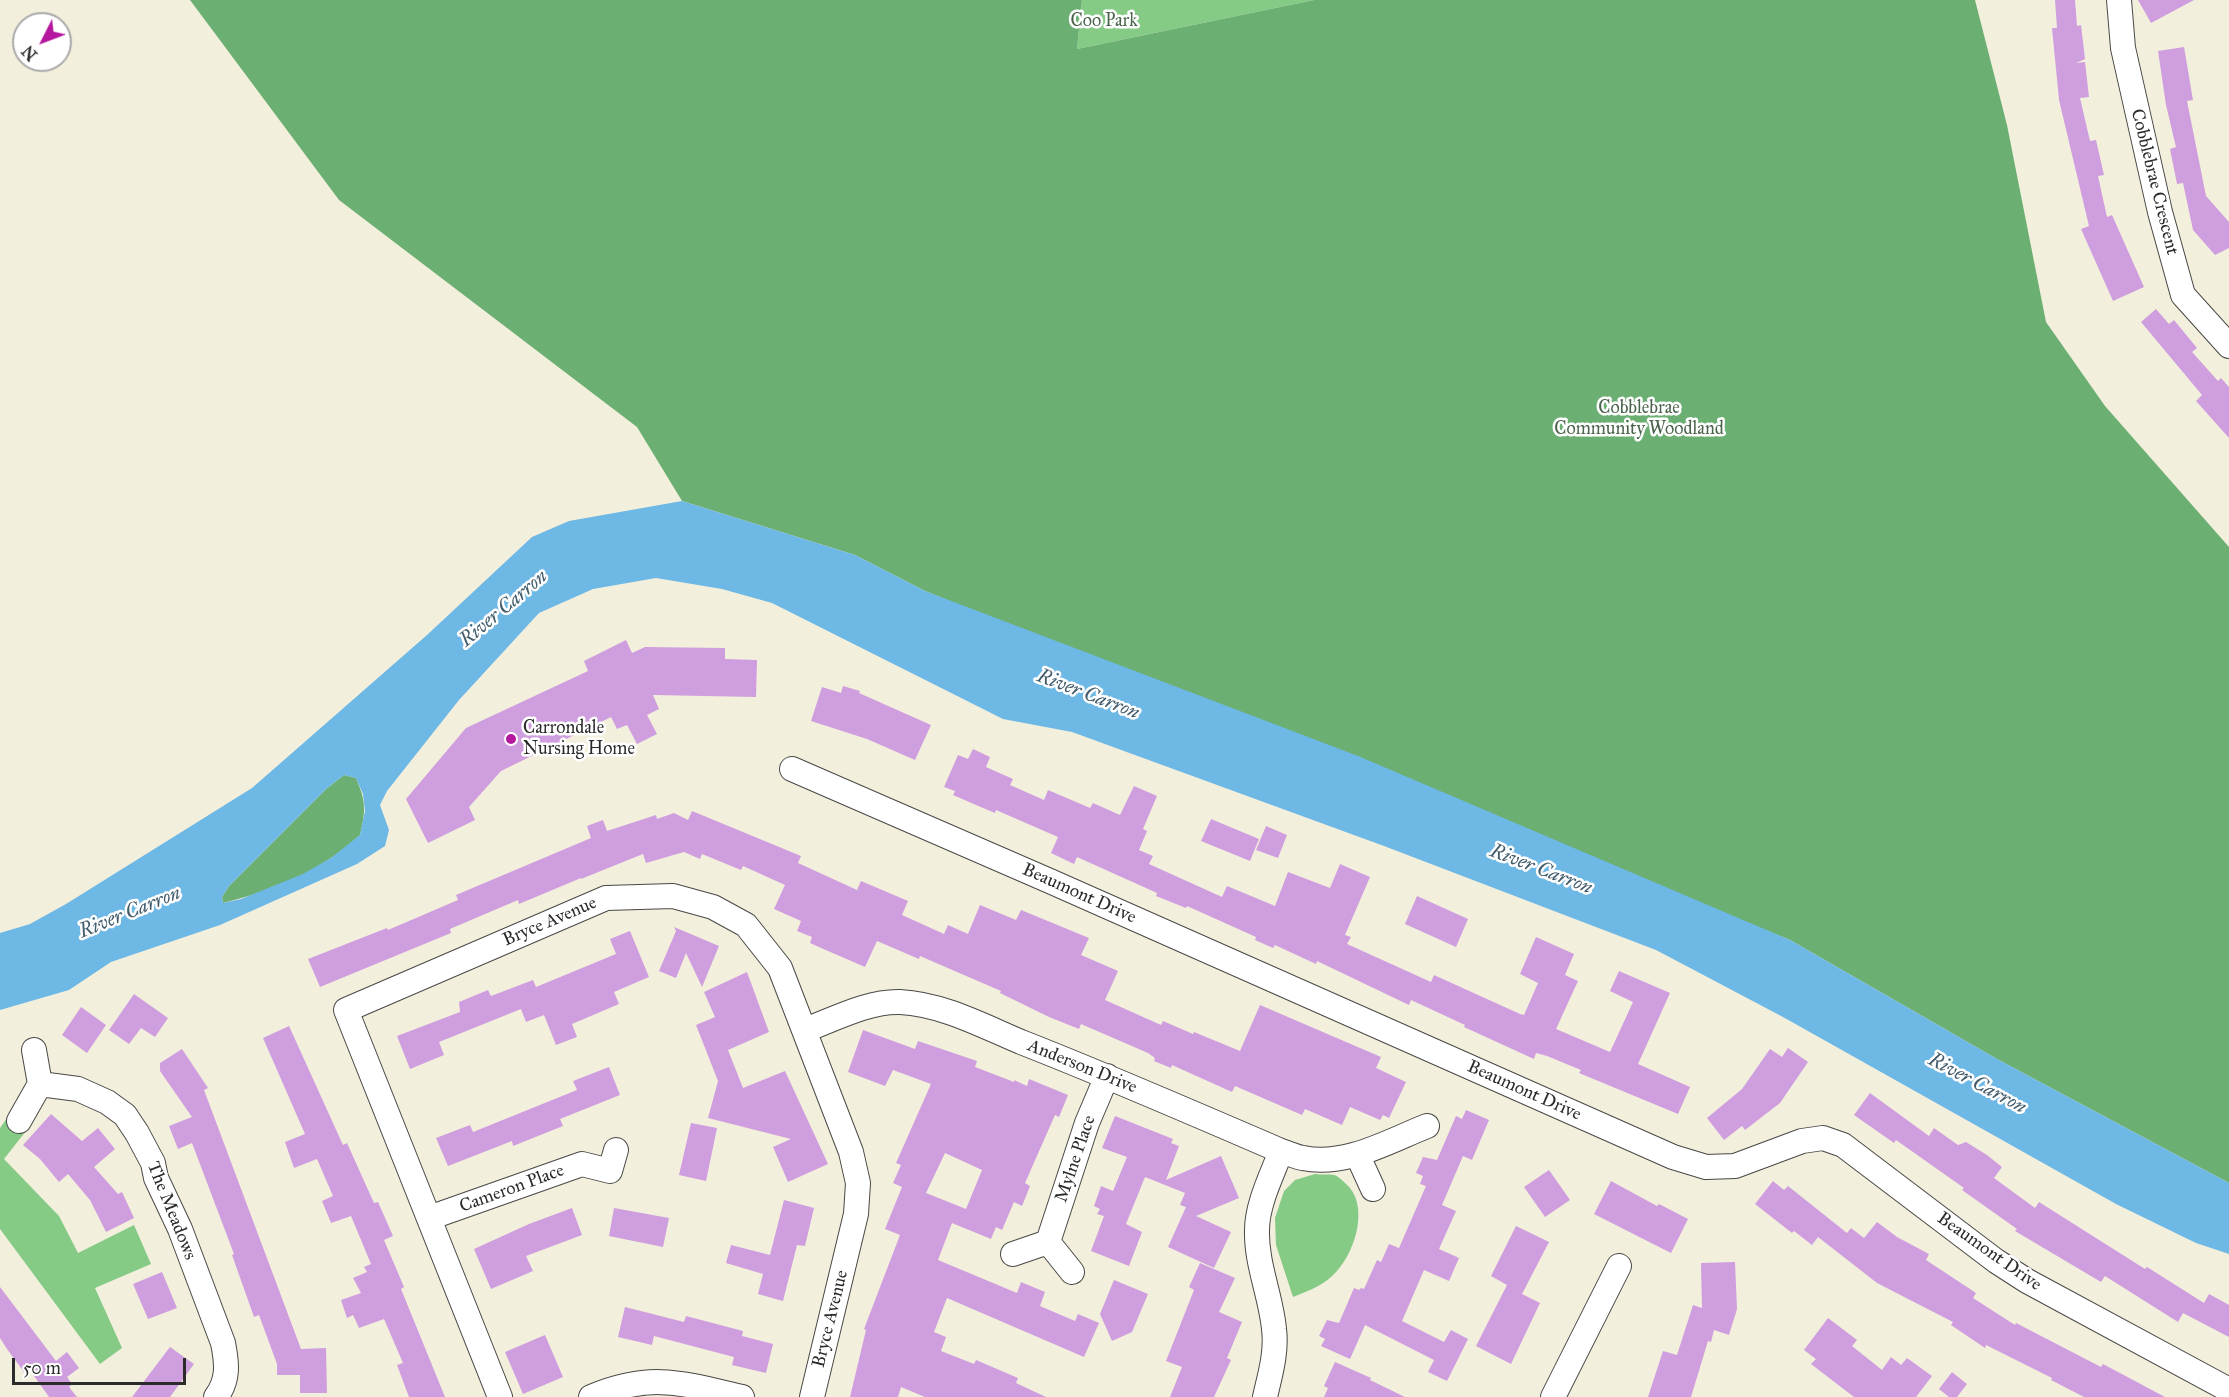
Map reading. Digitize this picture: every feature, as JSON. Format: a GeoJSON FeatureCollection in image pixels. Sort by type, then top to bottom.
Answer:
{"type":"FeatureCollection","features":[{"type":"Feature","properties":{"kind":"street","name":"Cobblebrae Crescent"},"geometry":{"type":"LineString","coordinates":[[2119,0],[2123,48],[2160,212],[2183,295],[2229,346]]}},
{"type":"Feature","properties":{"kind":"street","name":"Beaumont Drive"},"geometry":{"type":"LineString","coordinates":[[792,769],[1063,886],[1672,1157],[1706,1167],[1735,1166],[1802,1141],[1823,1138],[1843,1145],[1996,1261],[2026,1281],[2229,1390]]}},
{"type":"Feature","properties":{"kind":"street","name":"Bryce Avenue"},"geometry":{"type":"LineString","coordinates":[[500,1397],[346,1010],[606,898],[673,896],[713,907],[746,925],[780,968],[851,1152],[858,1183],[856,1214],[812,1397]]}},
{"type":"Feature","properties":{"kind":"street","name":"Anderson Drive"},"geometry":{"type":"LineString","coordinates":[[805,1030],[868,1006],[898,1002],[923,1005],[952,1014],[1107,1076],[1304,1159],[1340,1158],[1357,1154],[1427,1126]]}},
{"type":"Feature","properties":{"kind":"street"},"geometry":{"type":"LineString","coordinates":[[19,1121],[40,1084],[34,1050]]}},
{"type":"Feature","properties":{"kind":"street","name":"Mylne Place"},"geometry":{"type":"LineString","coordinates":[[1048,1242],[1087,1123],[1107,1076]]}},
{"type":"Feature","properties":{"kind":"street","name":"The Meadows"},"geometry":{"type":"LineString","coordinates":[[40,1084],[78,1089],[107,1102],[124,1115],[137,1133],[153,1163],[156,1178],[180,1229],[223,1343],[227,1360],[227,1376],[216,1397]]}},
{"type":"Feature","properties":{"kind":"street","name":"Cameron Place"},"geometry":{"type":"LineString","coordinates":[[429,1218],[582,1164],[610,1171],[616,1150]]}},
{"type":"Feature","properties":{"kind":"street"},"geometry":{"type":"LineString","coordinates":[[1264,1397],[1273,1364],[1275,1329],[1259,1258],[1257,1228],[1263,1201],[1281,1151]]}},
{"type":"Feature","properties":{"kind":"street"},"geometry":{"type":"LineString","coordinates":[[1357,1154],[1373,1189]]}},
{"type":"Feature","properties":{"kind":"street"},"geometry":{"type":"LineString","coordinates":[[1013,1254],[1048,1242],[1072,1272]]}},
{"type":"Feature","properties":{"kind":"street"},"geometry":{"type":"LineString","coordinates":[[1553,1397],[1619,1266]]}},
{"type":"Feature","properties":{"kind":"street"},"geometry":{"type":"LineString","coordinates":[[591,1397],[636,1383],[661,1381],[691,1385],[742,1397]]}},
{"type":"Feature","properties":{"kind":"green space","name":"Cobblebrae Community Woodland"},"geometry":{"type":"Polygon","coordinates":[[[190,0],[1082,0],[1077,49],[1314,0],[1975,0],[2007,125],[2046,322],[2105,406],[2229,547],[2229,1183],[1997,1059],[1790,940],[925,591],[855,555],[682,501],[637,427],[339,200],[190,0]]]}},
{"type":"Feature","properties":{"kind":"green space","name":"Coo Park"},"geometry":{"type":"Polygon","coordinates":[[[1082,0],[1314,0],[1077,49],[1082,0]]]}},
{"type":"Feature","properties":{"kind":"green space"},"geometry":{"type":"Polygon","coordinates":[[[344,775],[356,778],[362,793],[364,812],[360,835],[335,856],[306,873],[265,890],[223,903],[222,897],[229,886],[326,789],[344,775]]]}},
{"type":"Feature","properties":{"kind":"green space"},"geometry":{"type":"Polygon","coordinates":[[[7,1118],[26,1131],[4,1159],[59,1216],[78,1253],[134,1225],[151,1264],[95,1288],[122,1348],[100,1364],[0,1229],[0,1128],[7,1118]]]}},
{"type":"Feature","properties":{"kind":"green space"},"geometry":{"type":"Polygon","coordinates":[[[1315,1174],[1335,1176],[1353,1192],[1357,1202],[1357,1227],[1350,1251],[1337,1271],[1322,1284],[1293,1297],[1276,1245],[1275,1218],[1284,1191],[1295,1180],[1315,1174]]]}},
{"type":"Feature","properties":{"kind":"water","name":"River Carron"},"geometry":{"type":"Polygon","coordinates":[[[682,501],[855,555],[925,591],[1358,756],[1790,940],[1997,1059],[2229,1183],[2229,1254],[2196,1243],[2116,1204],[1783,1017],[1656,950],[1384,846],[1072,732],[1003,719],[772,603],[722,589],[656,578],[593,589],[539,613],[459,700],[387,791],[380,805],[389,830],[385,846],[357,864],[220,925],[111,962],[69,990],[0,1010],[0,933],[30,924],[66,904],[252,788],[427,635],[532,537],[569,521],[682,501]],[[344,775],[326,789],[229,886],[222,897],[223,903],[241,899],[303,874],[331,858],[360,835],[365,811],[363,794],[356,778],[344,775]]]}},
{"type":"Feature","properties":{"kind":"building"},"geometry":{"type":"Polygon","coordinates":[[[2055,0],[2075,0],[2077,26],[2081,25],[2085,59],[2076,63],[2085,62],[2089,97],[2080,98],[2090,141],[2096,140],[2104,175],[2098,176],[2107,217],[2112,215],[2144,287],[2113,301],[2081,229],[2089,226],[2059,100],[2052,28],[2057,28],[2055,0]]]}},
{"type":"Feature","properties":{"kind":"building"},"geometry":{"type":"Polygon","coordinates":[[[2138,0],[2194,0],[2151,23],[2138,0]]]}},
{"type":"Feature","properties":{"kind":"building"},"geometry":{"type":"Polygon","coordinates":[[[2184,47],[2193,100],[2187,101],[2206,196],[2229,222],[2229,248],[2215,255],[2193,230],[2183,183],[2177,184],[2170,149],[2176,147],[2166,105],[2158,51],[2184,47]]]}},
{"type":"Feature","properties":{"kind":"building"},"geometry":{"type":"Polygon","coordinates":[[[2156,309],[2169,324],[2174,320],[2197,348],[2192,352],[2218,381],[2221,378],[2229,387],[2229,438],[2196,401],[2202,395],[2141,322],[2156,309]]]}},
{"type":"Feature","properties":{"kind":"building","name":"Carrondale Nursing Home"},"geometry":{"type":"Polygon","coordinates":[[[626,640],[632,653],[645,647],[725,648],[725,659],[757,660],[756,697],[653,695],[659,709],[647,715],[657,734],[637,744],[627,725],[617,729],[611,717],[501,771],[469,807],[475,820],[428,843],[406,799],[466,728],[588,671],[584,661],[626,640]]]}},
{"type":"Feature","properties":{"kind":"building"},"geometry":{"type":"Polygon","coordinates":[[[843,686],[860,691],[859,693],[931,725],[915,760],[867,739],[811,721],[822,687],[841,693],[843,686]]]}},
{"type":"Feature","properties":{"kind":"building"},"geometry":{"type":"Polygon","coordinates":[[[973,749],[990,757],[986,767],[1013,779],[1010,785],[1044,800],[1048,790],[1090,808],[1093,803],[1120,815],[1134,786],[1157,796],[1143,829],[1147,831],[1139,850],[1153,856],[1149,864],[1222,897],[1227,886],[1275,906],[1288,872],[1330,888],[1340,864],[1370,877],[1345,935],[1351,937],[1347,944],[1431,982],[1434,975],[1520,1014],[1524,1015],[1538,983],[1520,974],[1536,937],[1574,954],[1565,975],[1578,981],[1556,1029],[1610,1052],[1633,1002],[1610,991],[1619,971],[1670,993],[1638,1064],[1690,1087],[1678,1114],[1579,1073],[1581,1070],[1547,1056],[1536,1053],[1534,1059],[1411,1000],[1409,1005],[1317,961],[1316,964],[1275,945],[1273,948],[1255,940],[1256,937],[1187,906],[1186,908],[1156,896],[1157,893],[1077,857],[1074,864],[1051,853],[1058,837],[996,810],[995,813],[953,795],[955,791],[944,787],[958,755],[968,759],[973,749]]]}},
{"type":"Feature","properties":{"kind":"building"},"geometry":{"type":"Polygon","coordinates":[[[692,811],[801,856],[798,863],[857,890],[861,881],[908,901],[902,915],[944,934],[948,925],[968,934],[980,905],[1016,920],[1021,910],[1089,938],[1081,955],[1118,971],[1105,1000],[1161,1025],[1163,1021],[1240,1051],[1260,1005],[1381,1057],[1376,1068],[1406,1082],[1389,1118],[1383,1115],[1380,1120],[1350,1107],[1342,1125],[1305,1109],[1302,1115],[1235,1086],[1232,1092],[1172,1065],[1171,1068],[1154,1061],[1155,1058],[1148,1053],[1081,1024],[1079,1029],[1049,1017],[1000,993],[1001,991],[920,956],[919,959],[877,941],[865,967],[828,951],[810,943],[812,937],[797,931],[801,921],[774,909],[785,885],[743,866],[741,870],[702,854],[700,859],[684,852],[646,863],[643,854],[519,904],[518,900],[450,929],[451,933],[320,987],[308,959],[387,928],[388,930],[458,900],[456,895],[591,838],[587,826],[603,820],[607,831],[656,815],[657,819],[674,813],[688,820],[692,811]]]}},
{"type":"Feature","properties":{"kind":"building"},"geometry":{"type":"Polygon","coordinates":[[[1211,819],[1259,839],[1250,861],[1201,841],[1211,819]]]}},
{"type":"Feature","properties":{"kind":"building"},"geometry":{"type":"Polygon","coordinates":[[[1266,826],[1287,835],[1278,858],[1256,850],[1266,826]]]}},
{"type":"Feature","properties":{"kind":"building"},"geometry":{"type":"Polygon","coordinates":[[[1417,896],[1468,919],[1456,947],[1405,924],[1417,896]]]}},
{"type":"Feature","properties":{"kind":"building"},"geometry":{"type":"Polygon","coordinates":[[[674,927],[719,946],[702,987],[686,953],[676,978],[659,971],[676,931],[674,927]]]}},
{"type":"Feature","properties":{"kind":"building"},"geometry":{"type":"Polygon","coordinates":[[[630,931],[649,977],[614,992],[619,1004],[572,1024],[577,1037],[556,1045],[544,1015],[526,1022],[521,1009],[439,1042],[444,1055],[410,1069],[397,1036],[460,1012],[459,1002],[488,990],[491,996],[533,980],[536,987],[616,954],[610,939],[630,931]]]}},
{"type":"Feature","properties":{"kind":"building"},"geometry":{"type":"Polygon","coordinates":[[[747,972],[769,1032],[728,1050],[743,1088],[785,1071],[828,1164],[788,1182],[773,1147],[791,1139],[708,1118],[718,1081],[696,1025],[715,1017],[704,992],[747,972]]]}},
{"type":"Feature","properties":{"kind":"building"},"geometry":{"type":"Polygon","coordinates":[[[134,994],[168,1018],[155,1037],[141,1028],[129,1044],[109,1030],[134,994]]]}},
{"type":"Feature","properties":{"kind":"building"},"geometry":{"type":"Polygon","coordinates":[[[81,1007],[106,1025],[87,1053],[62,1035],[81,1007]]]}},
{"type":"Feature","properties":{"kind":"building"},"geometry":{"type":"Polygon","coordinates":[[[289,1026],[343,1145],[347,1143],[374,1203],[378,1202],[393,1236],[384,1240],[404,1287],[401,1289],[445,1397],[409,1397],[397,1365],[403,1363],[384,1319],[359,1328],[353,1315],[347,1318],[341,1300],[361,1293],[353,1278],[367,1272],[364,1267],[371,1264],[351,1216],[331,1223],[322,1201],[333,1196],[317,1159],[294,1168],[285,1142],[305,1134],[263,1038],[289,1026]]]}},
{"type":"Feature","properties":{"kind":"building"},"geometry":{"type":"Polygon","coordinates":[[[863,1030],[915,1049],[918,1041],[977,1061],[975,1067],[1014,1082],[1014,1080],[1027,1086],[1029,1079],[1068,1095],[1059,1117],[1055,1115],[1025,1183],[1030,1186],[1022,1206],[1014,1202],[1002,1230],[996,1227],[991,1239],[952,1223],[938,1260],[1017,1293],[1021,1282],[1045,1292],[1040,1306],[1075,1321],[1078,1314],[1099,1323],[1084,1357],[947,1298],[934,1332],[946,1337],[941,1351],[974,1364],[976,1360],[1018,1378],[1016,1383],[1046,1397],[925,1397],[901,1387],[898,1397],[850,1397],[866,1330],[864,1329],[900,1235],[885,1229],[902,1187],[893,1183],[901,1165],[896,1163],[931,1084],[893,1070],[885,1086],[848,1072],[863,1030]],[[945,1153],[926,1193],[966,1209],[982,1170],[945,1153]]]}},
{"type":"Feature","properties":{"kind":"building"},"geometry":{"type":"Polygon","coordinates":[[[1788,1048],[1808,1062],[1780,1103],[1745,1130],[1742,1126],[1724,1140],[1707,1118],[1742,1089],[1770,1049],[1782,1057],[1788,1048]]]}},
{"type":"Feature","properties":{"kind":"building"},"geometry":{"type":"Polygon","coordinates":[[[182,1049],[208,1088],[204,1090],[301,1349],[326,1348],[327,1393],[300,1393],[300,1375],[277,1375],[277,1364],[259,1315],[254,1317],[232,1255],[234,1254],[192,1143],[178,1149],[169,1126],[192,1117],[160,1071],[160,1063],[182,1049]]]}},
{"type":"Feature","properties":{"kind":"building"},"geometry":{"type":"Polygon","coordinates":[[[609,1067],[620,1095],[560,1119],[563,1126],[513,1146],[512,1141],[448,1166],[436,1138],[470,1125],[473,1132],[577,1090],[573,1081],[609,1067]]]}},
{"type":"Feature","properties":{"kind":"building"},"geometry":{"type":"Polygon","coordinates":[[[1870,1093],[1929,1136],[1934,1128],[1958,1145],[1966,1142],[1987,1155],[2002,1167],[1994,1178],[2035,1208],[2039,1202],[2145,1269],[2147,1267],[2204,1303],[2209,1294],[2229,1305],[2229,1337],[2183,1313],[2178,1322],[2105,1276],[2101,1282],[2015,1231],[2017,1229],[1962,1190],[1964,1188],[1896,1140],[1894,1143],[1854,1115],[1870,1093]]]}},
{"type":"Feature","properties":{"kind":"building"},"geometry":{"type":"Polygon","coordinates":[[[1466,1110],[1489,1120],[1472,1160],[1463,1156],[1442,1205],[1456,1211],[1439,1249],[1459,1258],[1449,1281],[1424,1270],[1402,1321],[1444,1342],[1451,1330],[1468,1339],[1447,1381],[1428,1372],[1434,1360],[1365,1325],[1350,1359],[1321,1346],[1325,1339],[1319,1336],[1327,1320],[1339,1323],[1354,1288],[1364,1289],[1377,1260],[1381,1262],[1389,1244],[1399,1248],[1426,1186],[1420,1184],[1423,1176],[1416,1173],[1423,1157],[1437,1160],[1456,1116],[1462,1119],[1466,1110]]]}},
{"type":"Feature","properties":{"kind":"building"},"geometry":{"type":"Polygon","coordinates":[[[51,1114],[82,1141],[98,1128],[115,1149],[94,1167],[118,1194],[122,1192],[134,1218],[106,1232],[90,1200],[68,1174],[59,1182],[40,1159],[23,1145],[51,1114]]]}},
{"type":"Feature","properties":{"kind":"building"},"geometry":{"type":"Polygon","coordinates":[[[1115,1116],[1173,1139],[1171,1143],[1179,1146],[1166,1180],[1221,1156],[1239,1198],[1196,1216],[1231,1232],[1214,1268],[1168,1247],[1186,1207],[1180,1205],[1185,1193],[1145,1177],[1126,1224],[1142,1232],[1129,1266],[1091,1251],[1104,1216],[1097,1214],[1100,1209],[1094,1206],[1101,1186],[1113,1191],[1127,1157],[1102,1148],[1115,1116]]]}},
{"type":"Feature","properties":{"kind":"building"},"geometry":{"type":"Polygon","coordinates":[[[691,1123],[717,1128],[706,1181],[679,1175],[691,1123]]]}},
{"type":"Feature","properties":{"kind":"building"},"geometry":{"type":"Polygon","coordinates":[[[1549,1170],[1570,1200],[1545,1217],[1524,1187],[1549,1170]]]}},
{"type":"Feature","properties":{"kind":"building"},"geometry":{"type":"Polygon","coordinates":[[[1611,1181],[1657,1206],[1659,1204],[1688,1219],[1671,1253],[1594,1214],[1611,1181]]]}},
{"type":"Feature","properties":{"kind":"building"},"geometry":{"type":"Polygon","coordinates":[[[1773,1181],[1784,1190],[1788,1186],[1847,1233],[1851,1228],[1864,1238],[1877,1222],[1897,1237],[1929,1254],[1926,1260],[1976,1293],[1973,1298],[2015,1325],[2016,1323],[2101,1367],[2103,1364],[2165,1397],[2084,1397],[1986,1345],[1985,1348],[1951,1325],[1953,1322],[1877,1283],[1818,1237],[1812,1245],[1794,1231],[1792,1233],[1755,1204],[1773,1181]]]}},
{"type":"Feature","properties":{"kind":"building"},"geometry":{"type":"Polygon","coordinates":[[[784,1200],[814,1208],[805,1246],[797,1245],[783,1301],[758,1294],[763,1274],[726,1263],[731,1245],[770,1255],[784,1200]]]}},
{"type":"Feature","properties":{"kind":"building"},"geometry":{"type":"Polygon","coordinates":[[[572,1208],[582,1235],[526,1256],[533,1271],[491,1289],[474,1249],[529,1224],[572,1208]]]}},
{"type":"Feature","properties":{"kind":"building"},"geometry":{"type":"Polygon","coordinates":[[[614,1208],[669,1218],[663,1247],[609,1236],[614,1208]]]}},
{"type":"Feature","properties":{"kind":"building"},"geometry":{"type":"Polygon","coordinates":[[[1516,1226],[1549,1242],[1522,1294],[1540,1303],[1511,1364],[1476,1346],[1507,1285],[1491,1276],[1516,1226]]]}},
{"type":"Feature","properties":{"kind":"building"},"geometry":{"type":"Polygon","coordinates":[[[1735,1262],[1737,1309],[1729,1335],[1714,1330],[1711,1342],[1708,1341],[1691,1397],[1648,1397],[1663,1351],[1677,1355],[1693,1305],[1702,1308],[1701,1263],[1735,1262]]]}},
{"type":"Feature","properties":{"kind":"building"},"geometry":{"type":"Polygon","coordinates":[[[1200,1263],[1235,1278],[1219,1312],[1242,1322],[1227,1358],[1231,1360],[1214,1397],[1170,1397],[1182,1367],[1166,1361],[1194,1290],[1189,1287],[1200,1263]]]}},
{"type":"Feature","properties":{"kind":"building"},"geometry":{"type":"Polygon","coordinates":[[[162,1272],[177,1308],[148,1319],[133,1284],[162,1272]]]}},
{"type":"Feature","properties":{"kind":"building"},"geometry":{"type":"Polygon","coordinates":[[[1114,1280],[1148,1294],[1132,1332],[1112,1341],[1100,1314],[1114,1280]]]}},
{"type":"Feature","properties":{"kind":"building"},"geometry":{"type":"Polygon","coordinates":[[[0,1287],[56,1361],[67,1352],[79,1368],[67,1377],[72,1384],[69,1387],[77,1397],[49,1397],[29,1369],[24,1372],[7,1349],[0,1338],[0,1287]]]}},
{"type":"Feature","properties":{"kind":"building"},"geometry":{"type":"Polygon","coordinates":[[[625,1307],[684,1322],[686,1316],[743,1331],[742,1336],[773,1344],[766,1373],[732,1365],[734,1357],[654,1336],[652,1345],[618,1337],[625,1307]]]}},
{"type":"Feature","properties":{"kind":"building"},"geometry":{"type":"Polygon","coordinates":[[[1828,1318],[1857,1340],[1852,1346],[1882,1370],[1891,1357],[1901,1365],[1907,1358],[1932,1376],[1916,1397],[1854,1397],[1811,1364],[1816,1359],[1804,1350],[1828,1318]]]}},
{"type":"Feature","properties":{"kind":"building"},"geometry":{"type":"Polygon","coordinates":[[[545,1335],[563,1377],[523,1394],[505,1352],[545,1335]]]}},
{"type":"Feature","properties":{"kind":"building"},"geometry":{"type":"Polygon","coordinates":[[[170,1347],[194,1364],[170,1397],[132,1397],[170,1347]]]}},
{"type":"Feature","properties":{"kind":"building"},"geometry":{"type":"Polygon","coordinates":[[[1335,1362],[1405,1397],[1324,1397],[1328,1388],[1324,1386],[1335,1362]]]}},
{"type":"Feature","properties":{"kind":"building"},"geometry":{"type":"Polygon","coordinates":[[[1952,1372],[1967,1384],[1957,1397],[1949,1397],[1939,1389],[1952,1372]]]}},
{"type":"Feature","properties":{"kind":"place","name":"Carrondale Nursing Home"},"geometry":{"type":"Point","coordinates":[511,739]}}]}
